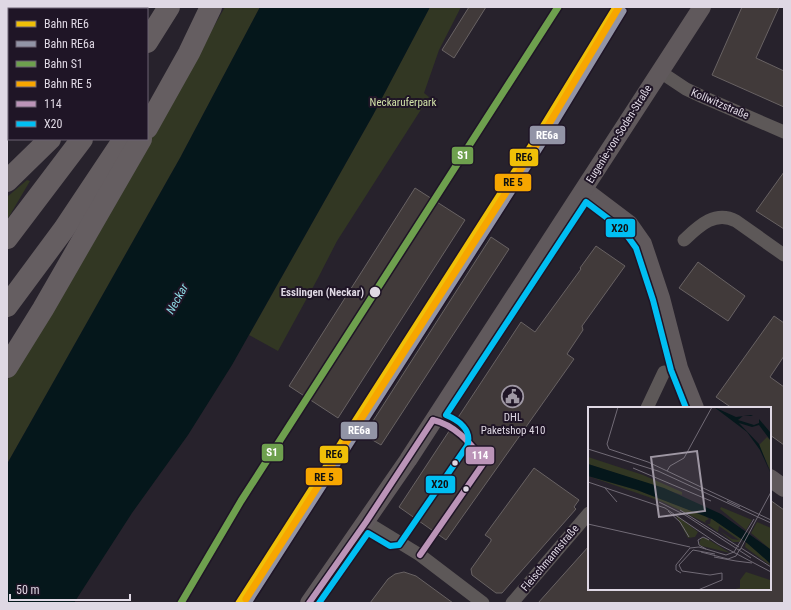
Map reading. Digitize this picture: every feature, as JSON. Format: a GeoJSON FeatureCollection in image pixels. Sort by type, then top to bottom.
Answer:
{"type":"FeatureCollection","features":[{"type":"Feature","properties":{"kind":"highway"},"geometry":{"type":"LineString","coordinates":[[148,16],[154,7]]}},
{"type":"Feature","properties":{"kind":"highway"},"geometry":{"type":"LineString","coordinates":[[148,40],[169,7]]}},
{"type":"Feature","properties":{"kind":"highway"},"geometry":{"type":"LineString","coordinates":[[148,101],[205,7]]}},
{"type":"Feature","properties":{"kind":"highway"},"geometry":{"type":"LineString","coordinates":[[148,126],[189,53],[210,7]]}},
{"type":"Feature","properties":{"kind":"highway"},"geometry":{"type":"LineString","coordinates":[[7,181],[49,140]]}},
{"type":"Feature","properties":{"kind":"highway"},"geometry":{"type":"LineString","coordinates":[[7,238],[81,140]]}},
{"type":"Feature","properties":{"kind":"highway"},"geometry":{"type":"LineString","coordinates":[[7,306],[64,229],[123,140]]}},
{"type":"Feature","properties":{"kind":"highway"},"geometry":{"type":"LineString","coordinates":[[7,367],[140,140]]}},
{"type":"Feature","properties":{"kind":"main road","name":"Eugenie-von-Soden-Straße"},"geometry":{"type":"LineString","coordinates":[[309,603],[366,522],[702,7]]}},
{"type":"Feature","properties":{"kind":"main road"},"geometry":{"type":"LineString","coordinates":[[584,190],[620,216],[629,224],[640,239],[654,275],[680,368],[695,407]]}},
{"type":"Feature","properties":{"kind":"main road"},"geometry":{"type":"LineString","coordinates":[[771,479],[784,488]]}},
{"type":"Feature","properties":{"kind":"street","name":"Kollwitzstraße"},"geometry":{"type":"LineString","coordinates":[[659,71],[698,94],[784,132]]}},
{"type":"Feature","properties":{"kind":"street"},"geometry":{"type":"LineString","coordinates":[[684,240],[707,221],[717,217],[727,217],[736,221],[784,255]]}},
{"type":"Feature","properties":{"kind":"street"},"geometry":{"type":"LineString","coordinates":[[647,407],[664,372]]}},
{"type":"Feature","properties":{"kind":"street","name":"Fleischmannstraße"},"geometry":{"type":"LineString","coordinates":[[512,603],[588,513]]}},
{"type":"Feature","properties":{"kind":"street"},"geometry":{"type":"LineString","coordinates":[[366,522],[420,555],[483,603]]}},
{"type":"Feature","properties":{"kind":"green space"},"geometry":{"type":"Polygon","coordinates":[[[225,7],[260,7],[180,158],[7,464],[7,381],[53,308],[225,7]]]}},
{"type":"Feature","properties":{"kind":"green space","name":"Neckaruferpark"},"geometry":{"type":"Polygon","coordinates":[[[430,7],[461,7],[439,50],[424,93],[429,97],[337,241],[278,351],[249,335],[373,115],[430,7]]]}},
{"type":"Feature","properties":{"kind":"green space"},"geometry":{"type":"Polygon","coordinates":[[[27,180],[30,181],[7,220],[7,197],[27,180]]]}},
{"type":"Feature","properties":{"kind":"water","name":"Neckar"},"geometry":{"type":"Polygon","coordinates":[[[260,7],[430,7],[373,115],[232,365],[188,435],[132,513],[74,603],[7,603],[7,464],[180,158],[260,7]]]}},
{"type":"Feature","properties":{"kind":"building"},"geometry":{"type":"Polygon","coordinates":[[[469,7],[486,7],[454,58],[442,50],[469,7]]]}},
{"type":"Feature","properties":{"kind":"building"},"geometry":{"type":"Polygon","coordinates":[[[742,7],[779,7],[756,58],[784,71],[784,107],[712,75],[742,7]]]}},
{"type":"Feature","properties":{"kind":"building"},"geometry":{"type":"Polygon","coordinates":[[[784,172],[784,229],[756,211],[784,172]]]}},
{"type":"Feature","properties":{"kind":"building"},"geometry":{"type":"Polygon","coordinates":[[[415,188],[465,220],[338,418],[289,386],[415,188]]]}},
{"type":"Feature","properties":{"kind":"building"},"geometry":{"type":"Polygon","coordinates":[[[491,237],[509,249],[381,445],[364,435],[491,237]]]}},
{"type":"Feature","properties":{"kind":"building"},"geometry":{"type":"Polygon","coordinates":[[[596,246],[625,266],[582,326],[583,330],[567,354],[574,359],[446,540],[399,507],[521,322],[535,332],[596,246]]]}},
{"type":"Feature","properties":{"kind":"building"},"geometry":{"type":"Polygon","coordinates":[[[698,262],[745,296],[728,321],[679,288],[698,262]]]}},
{"type":"Feature","properties":{"kind":"building"},"geometry":{"type":"Polygon","coordinates":[[[774,316],[784,323],[784,356],[770,377],[784,387],[784,445],[771,436],[771,407],[731,407],[716,397],[774,316]]]}},
{"type":"Feature","properties":{"kind":"building"},"geometry":{"type":"Polygon","coordinates":[[[534,468],[579,500],[574,507],[576,509],[502,593],[496,593],[472,575],[471,569],[491,541],[491,539],[485,535],[534,468]]]}},
{"type":"Feature","properties":{"kind":"building"},"geometry":{"type":"Polygon","coordinates":[[[771,501],[784,510],[784,603],[538,603],[588,547],[588,590],[771,590],[771,501]]]}},
{"type":"Feature","properties":{"kind":"building"},"geometry":{"type":"Polygon","coordinates":[[[404,572],[416,576],[453,603],[370,603],[388,579],[395,574],[404,572]]]}},
{"type":"Feature","properties":{"kind":"rail line","name":"S1"},"geometry":{"type":"LineString","coordinates":[[181,603],[241,501],[558,7]]}},
{"type":"Feature","properties":{"kind":"rail line","name":"RE6"},"geometry":{"type":"LineString","coordinates":[[239,603],[535,140],[616,7]]}},
{"type":"Feature","properties":{"kind":"rail line","name":"RE6a"},"geometry":{"type":"LineString","coordinates":[[248,603],[542,144],[623,11]]}},
{"type":"Feature","properties":{"kind":"transit line"},"geometry":{"type":"LineString","coordinates":[[246,599],[537,144],[619,7]]}},
{"type":"Feature","properties":{"kind":"transit line","name":"X20"},"geometry":{"type":"LineString","coordinates":[[319,603],[368,533],[390,546],[399,545],[467,446],[468,435],[466,430],[460,423],[446,415],[586,202],[623,230],[636,248],[653,300],[671,370],[686,407]]}},
{"type":"Feature","properties":{"kind":"transit line","name":"114"},"geometry":{"type":"LineString","coordinates":[[420,555],[483,464],[483,459],[461,435],[441,422],[433,420]]}},
{"type":"Feature","properties":{"kind":"transit line","name":"114"},"geometry":{"type":"LineString","coordinates":[[309,603],[366,522],[433,420]]}},
{"type":"Feature","properties":{"kind":"place","name":"Esslingen (Neckar)"},"geometry":{"type":"Point","coordinates":[375,292]}},
{"type":"Feature","properties":{"kind":"place","name":"DHL Paketshop 410"},"geometry":{"type":"Point","coordinates":[513,397]}}]}
